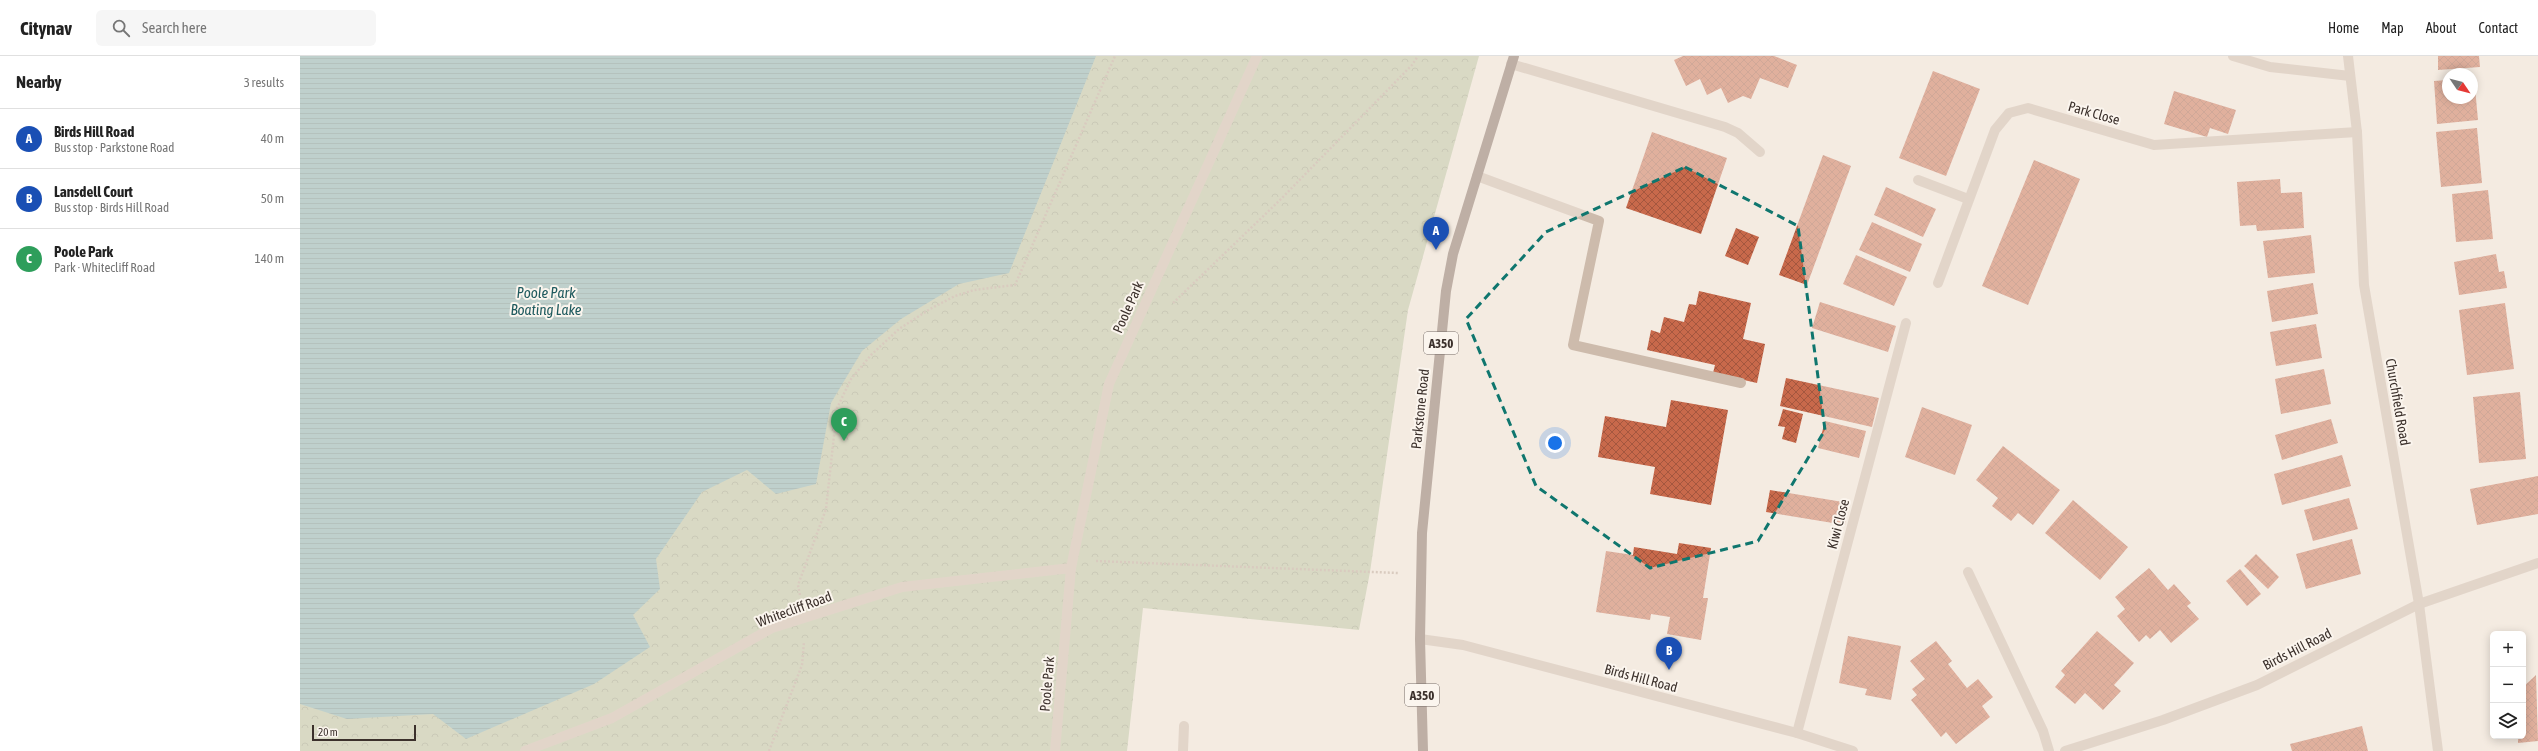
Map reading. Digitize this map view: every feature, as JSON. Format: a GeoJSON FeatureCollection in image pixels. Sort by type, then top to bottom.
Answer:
{"type":"FeatureCollection","features":[{"type":"Feature","properties":{"kind":"main road","name":"Parkstone Road"},"geometry":{"type":"LineString","coordinates":[[1423,751],[1420,639],[1422,533],[1446,291],[1453,254],[1512,60]]}},
{"type":"Feature","properties":{"kind":"street","name":"Poole Park"},"geometry":{"type":"LineString","coordinates":[[1056,751],[1071,568],[1109,384],[1257,56]]}},
{"type":"Feature","properties":{"kind":"street"},"geometry":{"type":"LineString","coordinates":[[2233,56],[2270,67],[2350,76]]}},
{"type":"Feature","properties":{"kind":"street","name":"Churchfield Road"},"geometry":{"type":"LineString","coordinates":[[2348,56],[2357,132],[2364,285],[2419,604],[2438,751]]}},
{"type":"Feature","properties":{"kind":"street"},"geometry":{"type":"LineString","coordinates":[[1512,60],[1725,127],[1738,133],[1760,152]]}},
{"type":"Feature","properties":{"kind":"street","name":"Park Close"},"geometry":{"type":"LineString","coordinates":[[1938,283],[1994,130],[2009,113],[2028,108],[2154,145],[2357,132]]}},
{"type":"Feature","properties":{"kind":"street"},"geometry":{"type":"LineString","coordinates":[[1477,176],[1599,221],[1573,345],[1741,383]]}},
{"type":"Feature","properties":{"kind":"street"},"geometry":{"type":"LineString","coordinates":[[1918,180],[1968,199]]}},
{"type":"Feature","properties":{"kind":"street","name":"Kiwi Close"},"geometry":{"type":"LineString","coordinates":[[1797,733],[1906,323]]}},
{"type":"Feature","properties":{"kind":"street","name":"Birds Hill Road"},"geometry":{"type":"LineString","coordinates":[[2065,751],[2163,720],[2257,685],[2419,604],[2538,563]]}},
{"type":"Feature","properties":{"kind":"street","name":"Whitecliff Road"},"geometry":{"type":"LineString","coordinates":[[525,751],[612,718],[772,628],[902,587],[1071,568]]}},
{"type":"Feature","properties":{"kind":"street"},"geometry":{"type":"LineString","coordinates":[[1968,572],[2043,731],[2049,751]]}},
{"type":"Feature","properties":{"kind":"street","name":"Birds Hill Road"},"geometry":{"type":"LineString","coordinates":[[1420,639],[1463,645],[1797,733],[1853,751]]}},
{"type":"Feature","properties":{"kind":"street"},"geometry":{"type":"LineString","coordinates":[[1183,751],[1184,726]]}},
{"type":"Feature","properties":{"kind":"path"},"geometry":{"type":"LineString","coordinates":[[769,751],[802,666],[805,618],[798,585],[826,509],[837,408],[851,379],[871,355],[899,329],[930,309],[955,296],[974,290],[1016,285],[1115,56]]}},
{"type":"Feature","properties":{"kind":"path"},"geometry":{"type":"LineString","coordinates":[[1171,305],[1280,200],[1412,65],[1418,56]]}},
{"type":"Feature","properties":{"kind":"path"},"geometry":{"type":"LineString","coordinates":[[1071,568],[1101,560],[1117,562],[1399,573]]}},
{"type":"Feature","properties":{"kind":"highlighted area"},"geometry":{"type":"Polygon","coordinates":[[[1685,167],[1798,226],[1825,430],[1758,541],[1650,568],[1536,486],[1466,319],[1546,232],[1685,167]]]}},
{"type":"Feature","properties":{"kind":"green space"},"geometry":{"type":"Polygon","coordinates":[[[300,56],[1479,56],[1408,310],[1370,572],[1359,630],[1143,608],[1127,751],[300,751],[300,56]]]}},
{"type":"Feature","properties":{"kind":"water","name":"Poole Park Boating Lake"},"geometry":{"type":"Polygon","coordinates":[[[300,56],[1096,56],[1009,273],[959,284],[901,319],[862,351],[831,403],[816,484],[776,494],[747,470],[702,492],[656,559],[660,589],[633,615],[650,647],[594,684],[466,739],[433,714],[347,719],[300,704],[300,56]]]}},
{"type":"Feature","properties":{"kind":"building"},"geometry":{"type":"Polygon","coordinates":[[[1683,56],[1774,56],[1797,65],[1788,88],[1760,78],[1751,99],[1743,96],[1728,103],[1721,88],[1707,95],[1700,79],[1686,86],[1674,60],[1683,56]]]}},
{"type":"Feature","properties":{"kind":"building"},"geometry":{"type":"Polygon","coordinates":[[[2438,56],[2479,56],[2480,67],[2442,68],[2442,70],[2438,70],[2438,56]]]}},
{"type":"Feature","properties":{"kind":"building"},"geometry":{"type":"Polygon","coordinates":[[[1933,71],[1980,89],[1946,176],[1899,158],[1933,71]]]}},
{"type":"Feature","properties":{"kind":"building"},"geometry":{"type":"Polygon","coordinates":[[[2442,80],[2442,104],[2477,104],[2478,120],[2437,124],[2434,81],[2442,80]]]}},
{"type":"Feature","properties":{"kind":"building"},"geometry":{"type":"Polygon","coordinates":[[[2174,91],[2236,110],[2228,134],[2210,128],[2207,137],[2164,124],[2174,91]]]}},
{"type":"Feature","properties":{"kind":"building"},"geometry":{"type":"Polygon","coordinates":[[[2477,128],[2482,183],[2441,187],[2436,132],[2477,128]]]}},
{"type":"Feature","properties":{"kind":"building"},"geometry":{"type":"Polygon","coordinates":[[[1652,132],[1727,158],[1701,234],[1626,208],[1652,132]]]}},
{"type":"Feature","properties":{"kind":"building"},"geometry":{"type":"Polygon","coordinates":[[[1823,155],[1851,166],[1807,285],[1779,275],[1823,155]]]}},
{"type":"Feature","properties":{"kind":"building"},"geometry":{"type":"Polygon","coordinates":[[[2034,160],[2080,179],[2028,305],[1982,286],[2034,160]]]}},
{"type":"Feature","properties":{"kind":"building"},"geometry":{"type":"Polygon","coordinates":[[[2280,179],[2281,193],[2302,192],[2304,228],[2257,231],[2256,225],[2240,226],[2237,182],[2280,179]]]}},
{"type":"Feature","properties":{"kind":"building"},"geometry":{"type":"Polygon","coordinates":[[[1886,187],[1936,209],[1923,237],[1874,215],[1886,187]]]}},
{"type":"Feature","properties":{"kind":"building"},"geometry":{"type":"Polygon","coordinates":[[[2488,190],[2493,239],[2456,242],[2452,194],[2488,190]]]}},
{"type":"Feature","properties":{"kind":"building"},"geometry":{"type":"Polygon","coordinates":[[[1872,222],[1922,244],[1910,272],[1859,250],[1872,222]]]}},
{"type":"Feature","properties":{"kind":"building"},"geometry":{"type":"Polygon","coordinates":[[[1736,228],[1759,237],[1748,265],[1725,256],[1736,228]]]}},
{"type":"Feature","properties":{"kind":"building"},"geometry":{"type":"Polygon","coordinates":[[[2311,235],[2315,273],[2268,278],[2263,241],[2311,235]]]}},
{"type":"Feature","properties":{"kind":"building"},"geometry":{"type":"Polygon","coordinates":[[[2496,254],[2499,272],[2504,271],[2507,288],[2459,295],[2454,262],[2496,254]]]}},
{"type":"Feature","properties":{"kind":"building"},"geometry":{"type":"Polygon","coordinates":[[[1856,255],[1907,277],[1894,306],[1843,284],[1856,255]]]}},
{"type":"Feature","properties":{"kind":"building"},"geometry":{"type":"Polygon","coordinates":[[[2313,283],[2318,314],[2272,322],[2267,291],[2313,283]]]}},
{"type":"Feature","properties":{"kind":"building"},"geometry":{"type":"Polygon","coordinates":[[[1699,291],[1751,303],[1743,339],[1765,344],[1757,383],[1713,373],[1715,365],[1647,350],[1651,330],[1660,333],[1664,317],[1684,322],[1689,304],[1696,305],[1699,291]]]}},
{"type":"Feature","properties":{"kind":"building"},"geometry":{"type":"Polygon","coordinates":[[[1820,302],[1896,326],[1888,352],[1812,328],[1820,302]]]}},
{"type":"Feature","properties":{"kind":"building"},"geometry":{"type":"Polygon","coordinates":[[[2505,303],[2514,369],[2467,375],[2459,310],[2505,303]]]}},
{"type":"Feature","properties":{"kind":"building"},"geometry":{"type":"Polygon","coordinates":[[[2316,324],[2322,358],[2276,366],[2270,332],[2316,324]]]}},
{"type":"Feature","properties":{"kind":"building"},"geometry":{"type":"Polygon","coordinates":[[[2324,369],[2331,404],[2281,414],[2275,379],[2324,369]]]}},
{"type":"Feature","properties":{"kind":"building"},"geometry":{"type":"Polygon","coordinates":[[[1786,378],[1879,398],[1872,427],[1780,406],[1786,378]]]}},
{"type":"Feature","properties":{"kind":"building"},"geometry":{"type":"Polygon","coordinates":[[[2520,392],[2526,459],[2479,463],[2473,397],[2520,392]]]}},
{"type":"Feature","properties":{"kind":"building"},"geometry":{"type":"Polygon","coordinates":[[[1671,400],[1728,410],[1711,505],[1650,494],[1655,467],[1598,457],[1605,416],[1666,427],[1671,400]]]}},
{"type":"Feature","properties":{"kind":"building"},"geometry":{"type":"Polygon","coordinates":[[[1922,407],[1972,425],[1955,475],[1905,457],[1922,407]]]}},
{"type":"Feature","properties":{"kind":"building"},"geometry":{"type":"Polygon","coordinates":[[[1783,409],[1803,414],[1796,443],[1782,439],[1785,427],[1778,426],[1783,409]]]}},
{"type":"Feature","properties":{"kind":"building"},"geometry":{"type":"Polygon","coordinates":[[[2331,419],[2338,443],[2282,460],[2275,435],[2331,419]]]}},
{"type":"Feature","properties":{"kind":"building"},"geometry":{"type":"Polygon","coordinates":[[[1825,421],[1866,431],[1859,458],[1818,448],[1825,421]]]}},
{"type":"Feature","properties":{"kind":"building"},"geometry":{"type":"Polygon","coordinates":[[[2003,446],[2060,490],[2033,525],[2018,513],[2011,521],[1992,506],[1998,498],[1976,480],[2003,446]]]}},
{"type":"Feature","properties":{"kind":"building"},"geometry":{"type":"Polygon","coordinates":[[[2342,455],[2351,486],[2282,505],[2274,474],[2342,455]]]}},
{"type":"Feature","properties":{"kind":"building"},"geometry":{"type":"Polygon","coordinates":[[[2538,476],[2538,514],[2477,525],[2470,489],[2538,476]]]}},
{"type":"Feature","properties":{"kind":"building"},"geometry":{"type":"Polygon","coordinates":[[[1770,490],[1849,503],[1845,525],[1766,512],[1770,490]]]}},
{"type":"Feature","properties":{"kind":"building"},"geometry":{"type":"Polygon","coordinates":[[[2349,498],[2358,529],[2313,541],[2304,510],[2349,498]]]}},
{"type":"Feature","properties":{"kind":"building"},"geometry":{"type":"Polygon","coordinates":[[[2073,500],[2128,547],[2100,580],[2045,533],[2073,500]]]}},
{"type":"Feature","properties":{"kind":"building"},"geometry":{"type":"Polygon","coordinates":[[[2352,539],[2361,574],[2306,589],[2296,554],[2352,539]]]}},
{"type":"Feature","properties":{"kind":"building"},"geometry":{"type":"Polygon","coordinates":[[[1679,543],[1711,548],[1703,598],[1708,598],[1701,640],[1667,634],[1670,617],[1651,614],[1650,620],[1596,612],[1606,551],[1633,555],[1634,547],[1677,554],[1679,543]]]}},
{"type":"Feature","properties":{"kind":"building"},"geometry":{"type":"Polygon","coordinates":[[[2256,554],[2279,577],[2268,589],[2244,566],[2256,554]]]}},
{"type":"Feature","properties":{"kind":"building"},"geometry":{"type":"Polygon","coordinates":[[[2149,568],[2168,590],[2174,584],[2191,603],[2187,606],[2199,619],[2171,643],[2160,630],[2150,639],[2146,635],[2139,642],[2117,616],[2125,609],[2115,597],[2149,568]]]}},
{"type":"Feature","properties":{"kind":"building"},"geometry":{"type":"Polygon","coordinates":[[[2240,569],[2261,594],[2247,606],[2226,581],[2240,569]]]}},
{"type":"Feature","properties":{"kind":"building"},"geometry":{"type":"Polygon","coordinates":[[[2097,631],[2134,663],[2114,685],[2121,691],[2103,710],[2085,693],[2075,704],[2055,687],[2065,675],[2061,671],[2097,631]]]}},
{"type":"Feature","properties":{"kind":"building"},"geometry":{"type":"Polygon","coordinates":[[[1848,636],[1901,646],[1891,700],[1865,695],[1867,689],[1839,683],[1848,636]]]}},
{"type":"Feature","properties":{"kind":"building"},"geometry":{"type":"Polygon","coordinates":[[[1936,641],[1952,661],[1948,664],[1967,688],[1978,679],[1993,697],[1982,706],[1990,717],[1956,744],[1946,732],[1941,737],[1911,700],[1917,695],[1912,689],[1925,679],[1910,661],[1936,641]]]}},
{"type":"Feature","properties":{"kind":"building"},"geometry":{"type":"Polygon","coordinates":[[[2536,675],[2538,741],[2518,743],[2518,739],[2526,739],[2526,684],[2536,675]]]}},
{"type":"Feature","properties":{"kind":"building"},"geometry":{"type":"Polygon","coordinates":[[[2362,726],[2368,751],[2292,751],[2290,744],[2362,726]]]}},
{"type":"Feature","properties":{"kind":"place","name":"Birds Hill Road"},"geometry":{"type":"Point","coordinates":[1436,250]}},
{"type":"Feature","properties":{"kind":"place","name":"Poole Park"},"geometry":{"type":"Point","coordinates":[844,441]}},
{"type":"Feature","properties":{"kind":"place","name":"Lansdell Court"},"geometry":{"type":"Point","coordinates":[1669,670]}}]}
